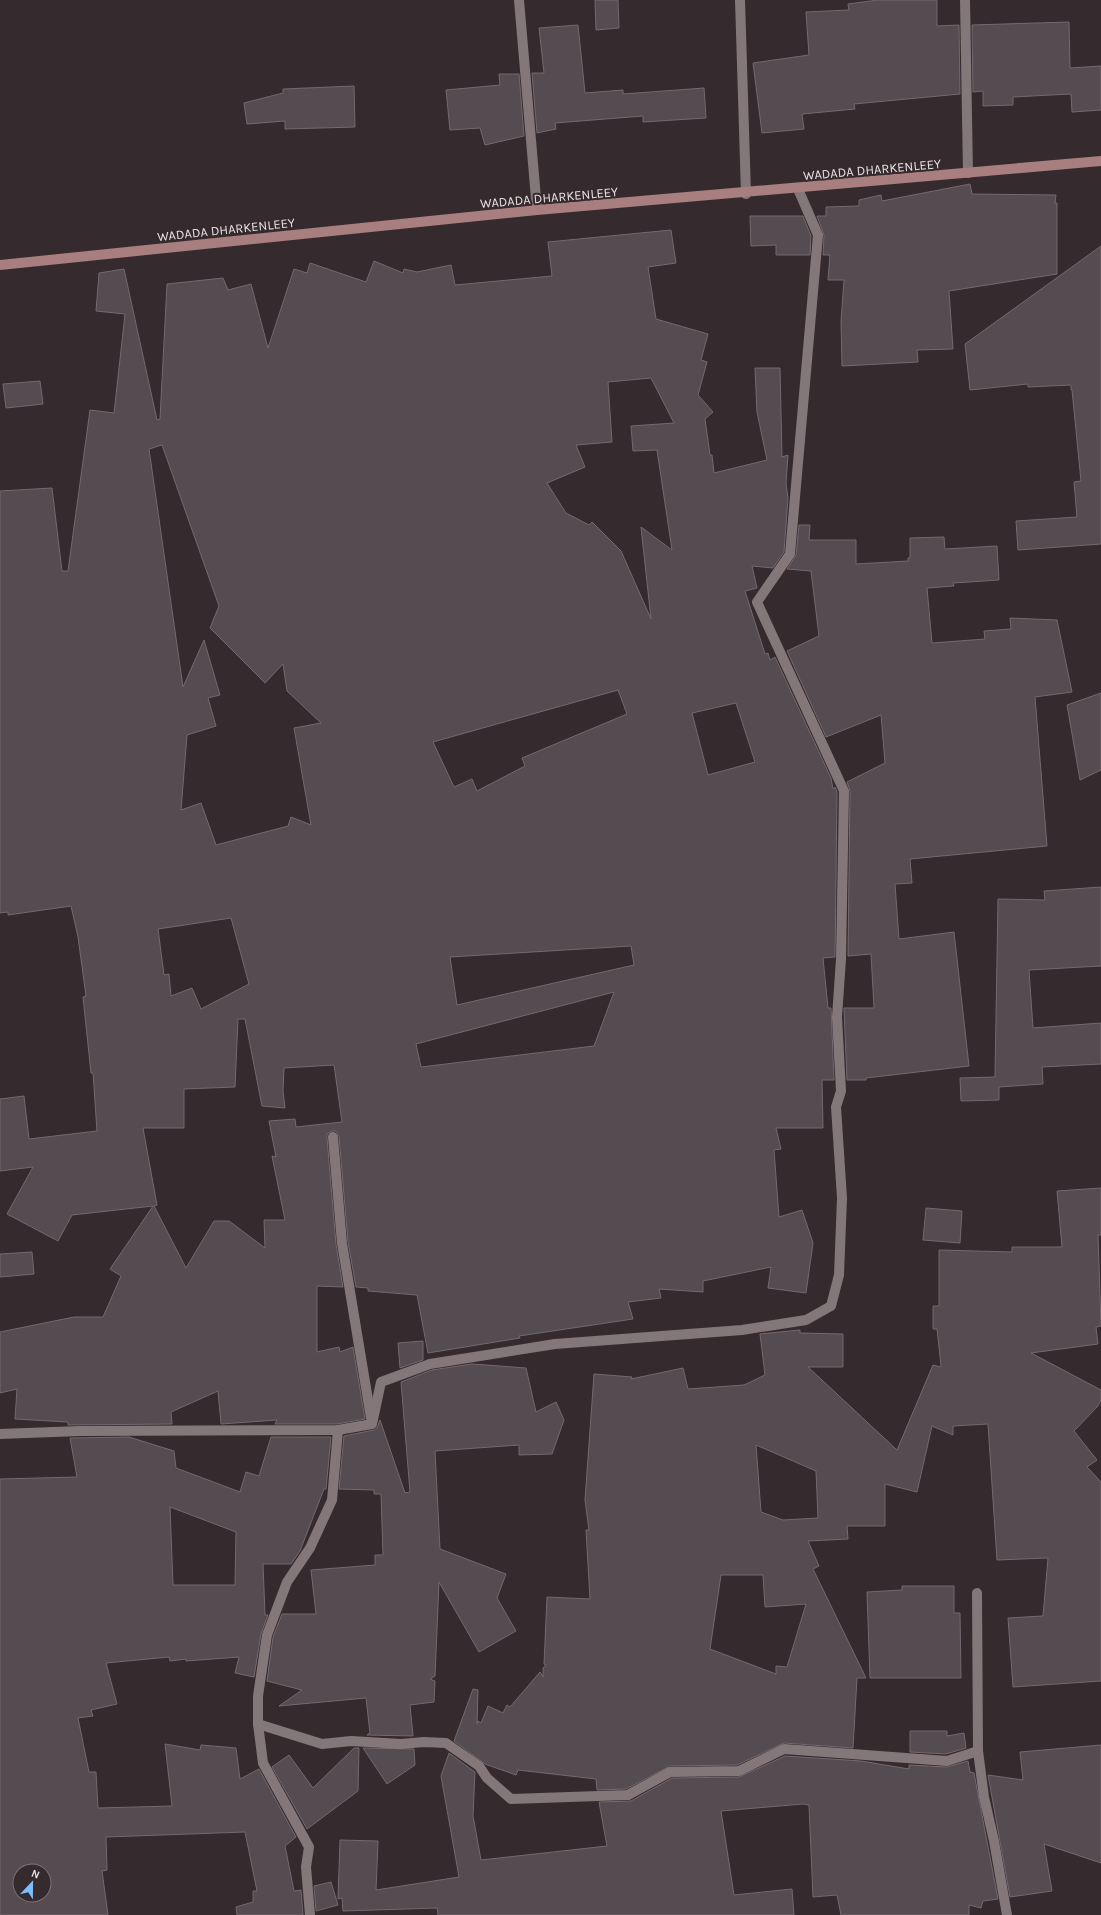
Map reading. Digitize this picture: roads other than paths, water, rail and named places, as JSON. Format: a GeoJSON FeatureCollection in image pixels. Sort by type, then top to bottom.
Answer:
{"type":"FeatureCollection","features":[{"type":"Feature","properties":{"kind":"main road","name":"WADADA DHARKENLEEY"},"geometry":{"type":"LineString","coordinates":[[0,265],[537,210],[746,194],[1101,161]]}},
{"type":"Feature","properties":{"kind":"street"},"geometry":{"type":"LineString","coordinates":[[519,0],[537,210]]}},
{"type":"Feature","properties":{"kind":"street"},"geometry":{"type":"LineString","coordinates":[[740,0],[746,194]]}},
{"type":"Feature","properties":{"kind":"street"},"geometry":{"type":"LineString","coordinates":[[965,0],[968,173]]}},
{"type":"Feature","properties":{"kind":"street"},"geometry":{"type":"LineString","coordinates":[[372,1424],[381,1382],[430,1364],[555,1344],[742,1330],[806,1320],[831,1306],[839,1275],[842,1198],[836,1108],[841,1091],[837,1016],[841,959],[844,791],[757,602],[790,554],[818,235],[798,189]]}},
{"type":"Feature","properties":{"kind":"street"},"geometry":{"type":"LineString","coordinates":[[333,1137],[342,1243],[372,1424]]}},
{"type":"Feature","properties":{"kind":"street"},"geometry":{"type":"LineString","coordinates":[[0,1434],[88,1431],[338,1430],[372,1424]]}},
{"type":"Feature","properties":{"kind":"street"},"geometry":{"type":"LineString","coordinates":[[310,1915],[306,1867],[309,1847],[263,1764],[258,1724],[258,1696],[267,1635],[287,1582],[310,1548],[332,1500],[338,1430]]}},
{"type":"Feature","properties":{"kind":"street"},"geometry":{"type":"LineString","coordinates":[[977,1593],[978,1751],[984,1797],[994,1841],[1007,1915]]}},
{"type":"Feature","properties":{"kind":"street"},"geometry":{"type":"LineString","coordinates":[[258,1724],[322,1744],[351,1740],[401,1744],[424,1742],[446,1743],[479,1766],[486,1778],[510,1799],[628,1795],[670,1772],[739,1771],[784,1749],[947,1761],[978,1751]]}}]}
